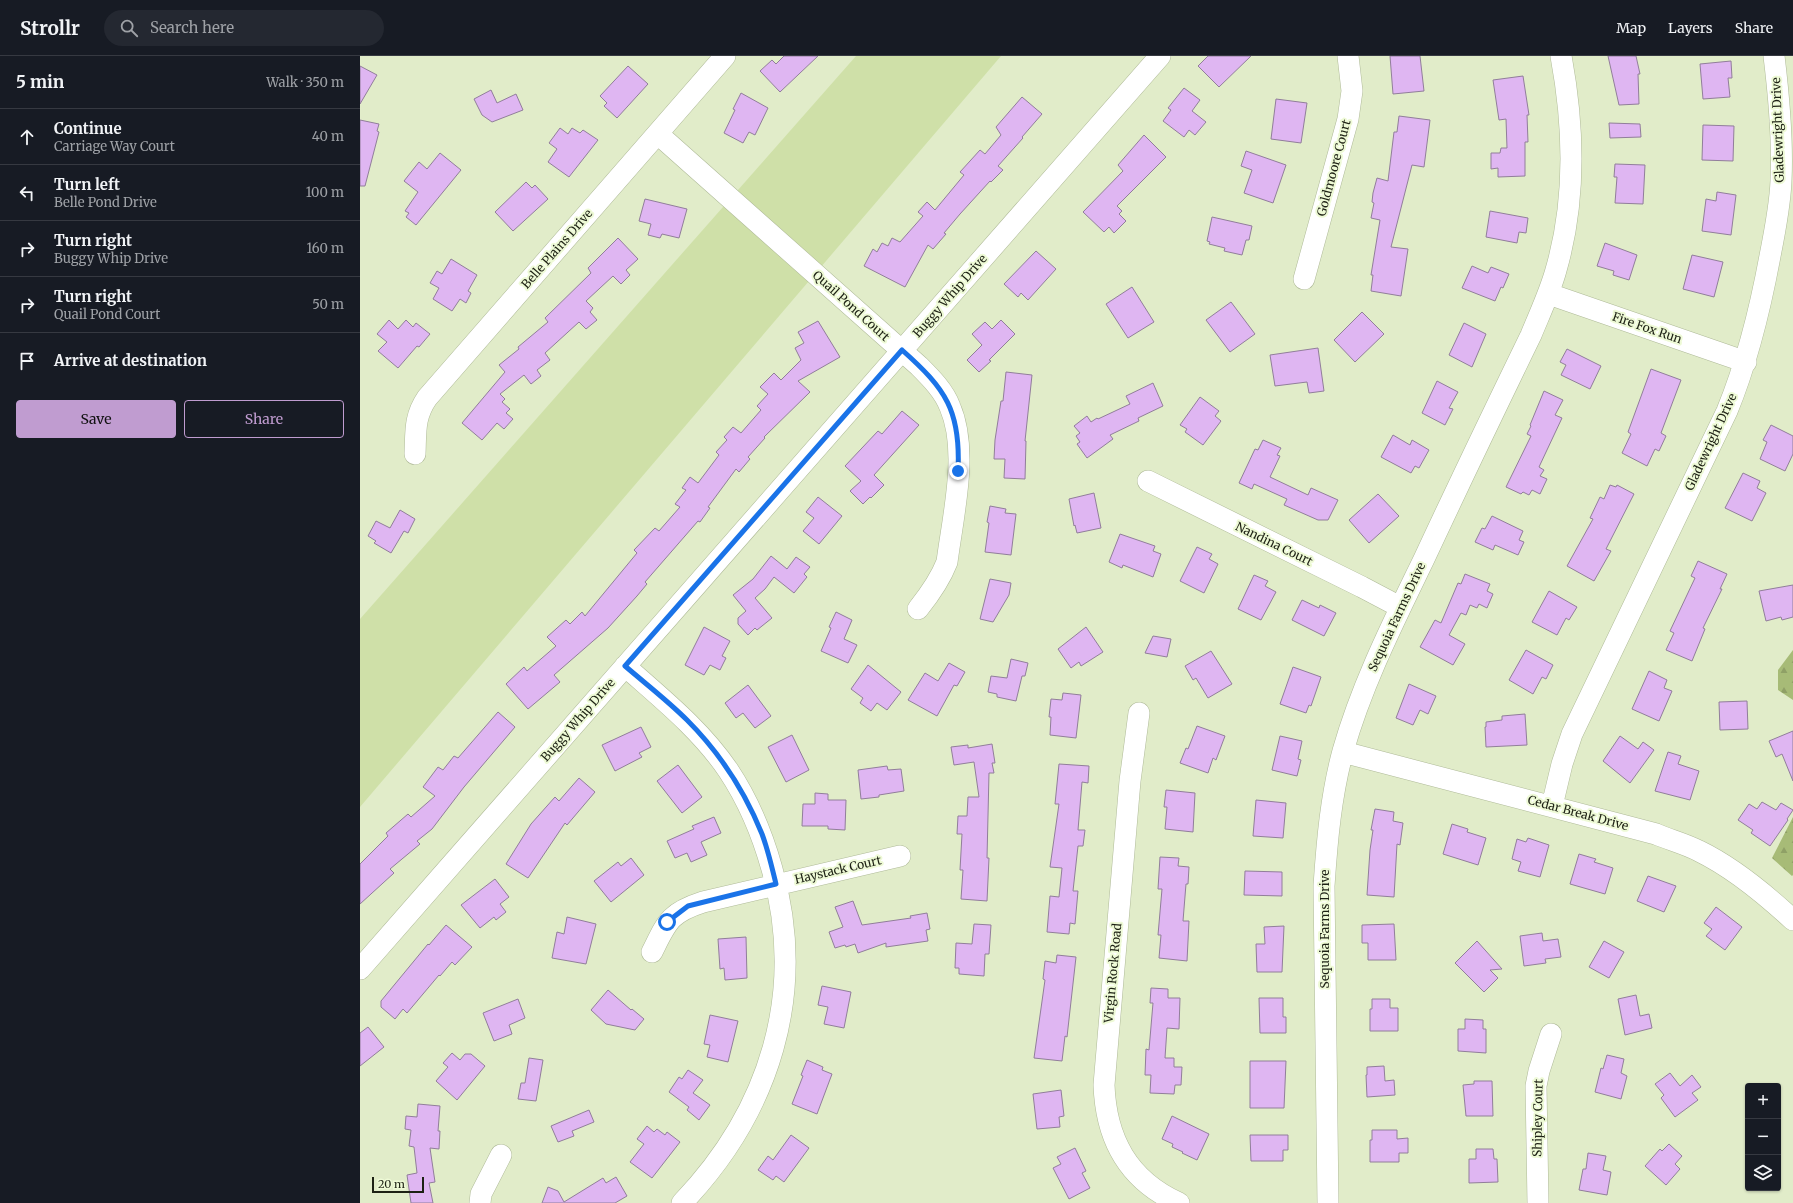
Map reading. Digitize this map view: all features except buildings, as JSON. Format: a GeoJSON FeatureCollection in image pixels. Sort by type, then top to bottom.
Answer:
{"type":"FeatureCollection","features":[{"type":"Feature","properties":{"kind":"street","name":"Belle Plains Drive"},"geometry":{"type":"LineString","coordinates":[[415,454],[416,419],[420,408],[427,398],[725,56]]}},
{"type":"Feature","properties":{"kind":"street","name":"Buggy Whip Drive"},"geometry":{"type":"LineString","coordinates":[[360,969],[1160,56]]}},
{"type":"Feature","properties":{"kind":"street","name":"Goldmoore Court"},"geometry":{"type":"LineString","coordinates":[[1304,279],[1348,119],[1352,91],[1348,56]]}},
{"type":"Feature","properties":{"kind":"street","name":"Sequoia Farms Drive"},"geometry":{"type":"LineString","coordinates":[[1328,1203],[1324,886],[1326,850],[1332,803],[1343,752],[1357,706],[1400,607],[1531,335],[1549,294],[1557,268],[1565,230],[1571,159],[1570,112],[1561,56]]}},
{"type":"Feature","properties":{"kind":"street","name":"Gladewright Drive"},"geometry":{"type":"LineString","coordinates":[[1552,806],[1562,764],[1572,734],[1727,411],[1746,362],[1761,307],[1776,225],[1781,181],[1780,114],[1774,56]]}},
{"type":"Feature","properties":{"kind":"street","name":"Quail Pond Court"},"geometry":{"type":"LineString","coordinates":[[658,134],[902,350],[936,383],[947,400],[956,423],[959,447],[958,471],[946,562],[942,574],[930,595],[918,608]]}},
{"type":"Feature","properties":{"kind":"street","name":"Fire Fox Run"},"geometry":{"type":"LineString","coordinates":[[1549,294],[1746,362]]}},
{"type":"Feature","properties":{"kind":"street","name":"Nandina Court"},"geometry":{"type":"LineString","coordinates":[[1148,481],[1400,607]]}},
{"type":"Feature","properties":{"kind":"street"},"geometry":{"type":"LineString","coordinates":[[625,666],[687,720],[708,743],[728,770],[746,799],[762,835],[776,884],[784,933],[786,963],[782,1010],[771,1058],[754,1102],[730,1145],[712,1170],[682,1203]]}},
{"type":"Feature","properties":{"kind":"street","name":"Virgin Rock Road"},"geometry":{"type":"LineString","coordinates":[[1140,713],[1130,781],[1104,1085],[1105,1107],[1111,1132],[1122,1155],[1129,1165],[1152,1187],[1179,1203]]}},
{"type":"Feature","properties":{"kind":"street","name":"Cedar Break Drive"},"geometry":{"type":"LineString","coordinates":[[1343,752],[1656,834],[1700,851],[1748,882],[1771,899],[1793,920]]}},
{"type":"Feature","properties":{"kind":"street","name":"Haystack Court"},"geometry":{"type":"LineString","coordinates":[[652,952],[667,922],[688,906],[776,884],[900,856]]}},
{"type":"Feature","properties":{"kind":"street","name":"Shipley Court"},"geometry":{"type":"LineString","coordinates":[[1538,1203],[1536,1086],[1539,1071],[1551,1034]]}},
{"type":"Feature","properties":{"kind":"street"},"geometry":{"type":"LineString","coordinates":[[480,1203],[481,1194],[501,1155]]}},
{"type":"Feature","properties":{"kind":"green space"},"geometry":{"type":"Polygon","coordinates":[[[856,56],[1001,56],[360,807],[360,619],[856,56]]]}},
{"type":"Feature","properties":{"kind":"green space"},"geometry":{"type":"Polygon","coordinates":[[[1793,650],[1793,700],[1778,690],[1778,670],[1793,650]]]}},
{"type":"Feature","properties":{"kind":"green space"},"geometry":{"type":"Polygon","coordinates":[[[1793,817],[1793,875],[1792,876],[1772,858],[1793,817]]]}},
{"type":"Feature","properties":{"kind":"route"},"geometry":{"type":"LineString","coordinates":[[667,922],[688,906],[776,884],[762,835],[746,799],[728,770],[708,743],[687,720],[625,666],[902,350],[936,383],[950,406],[956,423],[959,447],[958,471]]}}]}
